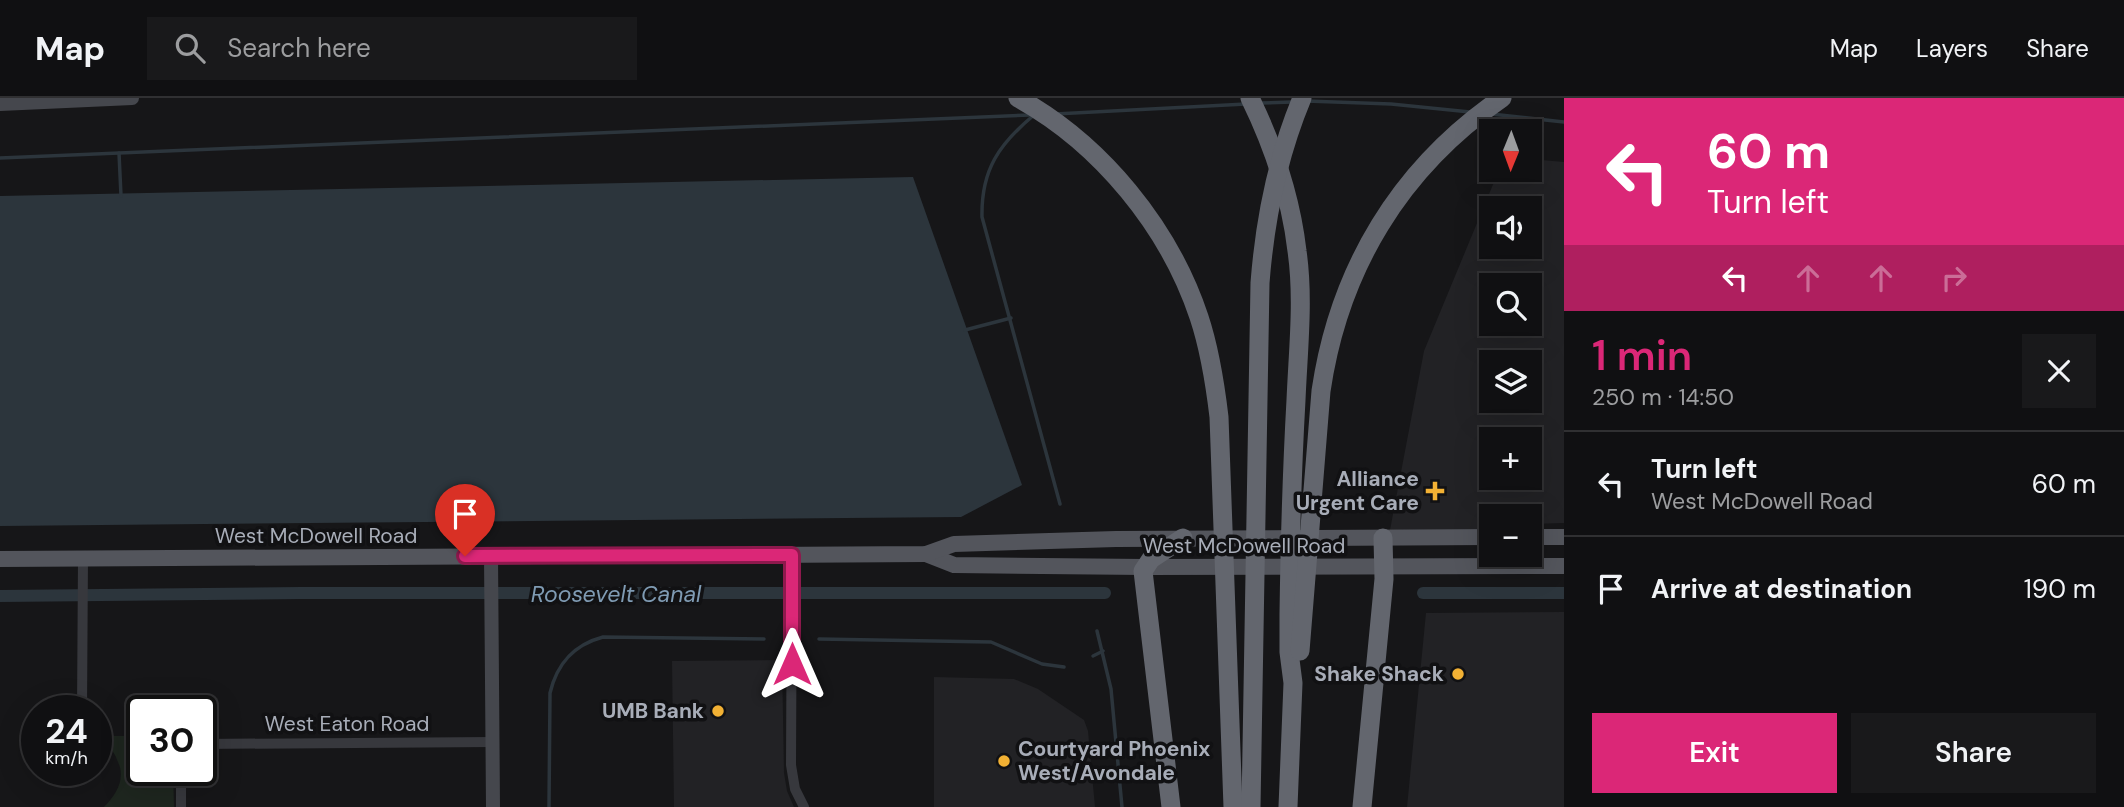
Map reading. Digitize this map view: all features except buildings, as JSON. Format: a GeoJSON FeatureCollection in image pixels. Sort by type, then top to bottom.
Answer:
{"type":"FeatureCollection","features":[{"type":"Feature","properties":{"kind":"highway"},"geometry":{"type":"LineString","coordinates":[[1018,98],[1079,141],[1143,210],[1168,249],[1186,285],[1206,344],[1213,371],[1219,417],[1233,807]]}},
{"type":"Feature","properties":{"kind":"highway"},"geometry":{"type":"LineString","coordinates":[[1250,98],[1272,151],[1292,218],[1298,252],[1291,494],[1300,652],[1293,682],[1288,807]]}},
{"type":"Feature","properties":{"kind":"highway"},"geometry":{"type":"LineString","coordinates":[[1251,807],[1262,253],[1279,159],[1302,98]]}},
{"type":"Feature","properties":{"kind":"highway"},"geometry":{"type":"LineString","coordinates":[[1296,614],[1312,495],[1321,391],[1334,323],[1361,256],[1392,206],[1426,162],[1445,143],[1465,124],[1502,98]]}},
{"type":"Feature","properties":{"kind":"highway"},"geometry":{"type":"LineString","coordinates":[[1171,807],[1143,581],[1145,567],[1151,559],[1183,538]]}},
{"type":"Feature","properties":{"kind":"highway"},"geometry":{"type":"LineString","coordinates":[[1362,807],[1383,567],[1383,538]]}},
{"type":"Feature","properties":{"kind":"main road","name":"West McDowell Road"},"geometry":{"type":"LineString","coordinates":[[0,559],[926,554],[954,544],[1183,538],[1479,537]]}},
{"type":"Feature","properties":{"kind":"main road"},"geometry":{"type":"LineString","coordinates":[[1542,537],[1564,537]]}},
{"type":"Feature","properties":{"kind":"main road","name":"West McDowell Road"},"geometry":{"type":"LineString","coordinates":[[926,554],[954,565],[1564,566]]}},
{"type":"Feature","properties":{"kind":"street"},"geometry":{"type":"LineString","coordinates":[[0,104],[132,98]]}},
{"type":"Feature","properties":{"kind":"street"},"geometry":{"type":"LineString","coordinates":[[792,555],[791,765],[795,789],[804,807]]}},
{"type":"Feature","properties":{"kind":"street"},"geometry":{"type":"LineString","coordinates":[[491,556],[494,807]]}},
{"type":"Feature","properties":{"kind":"street"},"geometry":{"type":"LineString","coordinates":[[82,695],[83,558]]}},
{"type":"Feature","properties":{"kind":"street","name":"West Eaton Road"},"geometry":{"type":"LineString","coordinates":[[217,744],[493,742]]}},
{"type":"Feature","properties":{"kind":"street"},"geometry":{"type":"LineString","coordinates":[[181,786],[181,807]]}},
{"type":"Feature","properties":{"kind":"shaded area"},"geometry":{"type":"Polygon","coordinates":[[[1542,160],[1564,162],[1564,523],[1542,524],[1542,504],[1479,504],[1479,529],[1390,530],[1424,351],[1479,218],[1479,259],[1542,259],[1542,196],[1488,196],[1494,182],[1542,182],[1542,160]]]}},
{"type":"Feature","properties":{"kind":"shaded area"},"geometry":{"type":"Polygon","coordinates":[[[913,177],[1022,485],[961,517],[0,526],[0,196],[913,177]]]}},
{"type":"Feature","properties":{"kind":"shaded area"},"geometry":{"type":"Polygon","coordinates":[[[1564,612],[1564,807],[1407,807],[1426,613],[1564,612]]]}},
{"type":"Feature","properties":{"kind":"shaded area"},"geometry":{"type":"Polygon","coordinates":[[[782,660],[784,773],[787,791],[794,807],[674,807],[672,661],[782,660]]]}},
{"type":"Feature","properties":{"kind":"shaded area"},"geometry":{"type":"Polygon","coordinates":[[[934,677],[1014,679],[1038,689],[1084,720],[1088,731],[1095,807],[934,807],[934,677]]]}},
{"type":"Feature","properties":{"kind":"shaded area"},"geometry":{"type":"Polygon","coordinates":[[[112,736],[126,736],[126,786],[173,786],[174,807],[104,807],[116,792],[120,781],[120,768],[112,750],[112,736]]]}},
{"type":"Feature","properties":{"kind":"waterway"},"geometry":{"type":"LineString","coordinates":[[1306,101],[1391,104],[1470,112]]}},
{"type":"Feature","properties":{"kind":"waterway"},"geometry":{"type":"LineString","coordinates":[[1261,103],[1292,102]]}},
{"type":"Feature","properties":{"kind":"waterway"},"geometry":{"type":"LineString","coordinates":[[1055,114],[1246,104]]}},
{"type":"Feature","properties":{"kind":"waterway"},"geometry":{"type":"LineString","coordinates":[[1491,114],[1564,122]]}},
{"type":"Feature","properties":{"kind":"waterway"},"geometry":{"type":"LineString","coordinates":[[0,158],[1030,115]]}},
{"type":"Feature","properties":{"kind":"waterway"},"geometry":{"type":"LineString","coordinates":[[1034,115],[1011,137],[995,159],[985,185],[982,217],[1060,504]]}},
{"type":"Feature","properties":{"kind":"waterway"},"geometry":{"type":"LineString","coordinates":[[119,153],[121,196]]}},
{"type":"Feature","properties":{"kind":"waterway"},"geometry":{"type":"LineString","coordinates":[[965,330],[1011,318]]}},
{"type":"Feature","properties":{"kind":"waterway","name":"Roosevelt Canal"},"geometry":{"type":"LineString","coordinates":[[0,596],[301,593],[1105,593]]}},
{"type":"Feature","properties":{"kind":"waterway","name":"Roosevelt Canal"},"geometry":{"type":"LineString","coordinates":[[1423,593],[1564,593]]}},
{"type":"Feature","properties":{"kind":"waterway"},"geometry":{"type":"LineString","coordinates":[[1097,631],[1111,689],[1122,807]]}},
{"type":"Feature","properties":{"kind":"waterway"},"geometry":{"type":"LineString","coordinates":[[549,807],[550,693],[557,673],[575,651],[603,637],[764,639]]}},
{"type":"Feature","properties":{"kind":"waterway"},"geometry":{"type":"LineString","coordinates":[[819,639],[991,642],[1042,664],[1064,667]]}},
{"type":"Feature","properties":{"kind":"waterway"},"geometry":{"type":"LineString","coordinates":[[1093,656],[1103,651]]}},
{"type":"Feature","properties":{"kind":"place","name":"Alliance Urgent Care"},"geometry":{"type":"Point","coordinates":[1435,491]}},
{"type":"Feature","properties":{"kind":"place","name":"Shake Shack"},"geometry":{"type":"Point","coordinates":[1458,674]}},
{"type":"Feature","properties":{"kind":"place","name":"UMB Bank"},"geometry":{"type":"Point","coordinates":[718,711]}},
{"type":"Feature","properties":{"kind":"place","name":"Courtyard Phoenix West/Avondale"},"geometry":{"type":"Point","coordinates":[1004,761]}},
{"type":"Feature","properties":{"kind":"route"},"geometry":{"type":"LineString","coordinates":[[465,556],[792,555],[792,664]]}}]}
